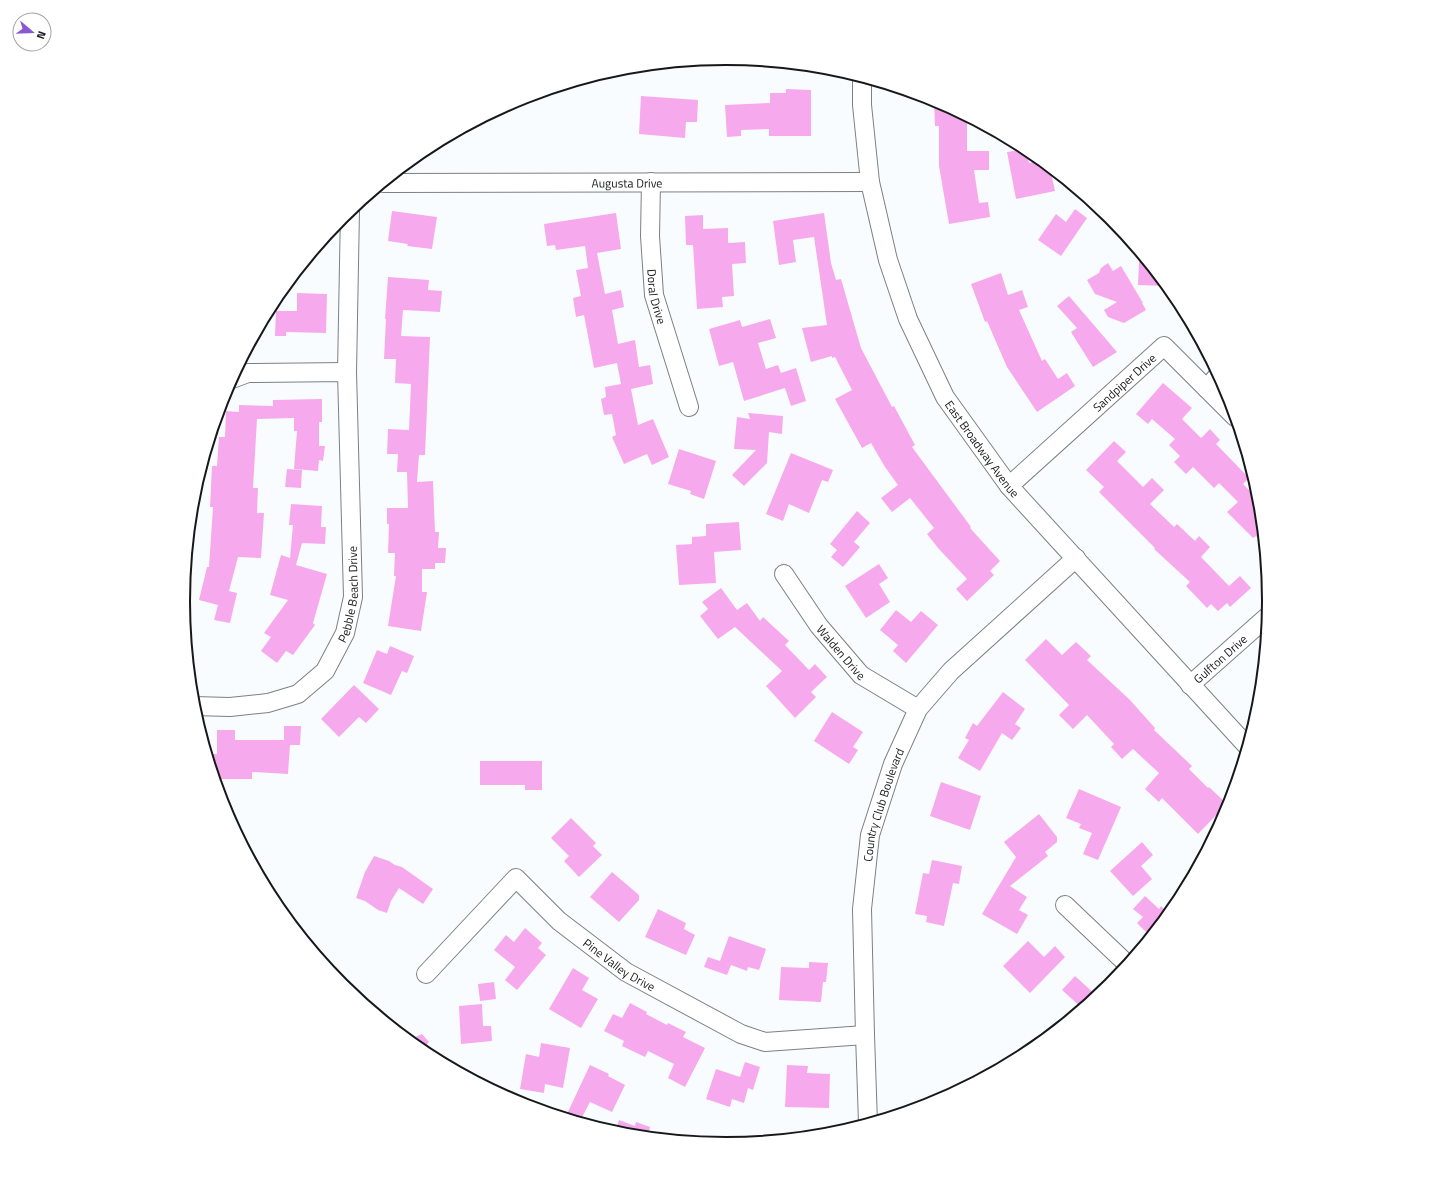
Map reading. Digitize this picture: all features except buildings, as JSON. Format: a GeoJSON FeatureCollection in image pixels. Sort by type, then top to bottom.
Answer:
{"type":"FeatureCollection","features":[{"type":"Feature","properties":{"kind":"street","name":"East Broadway Avenue"},"geometry":{"type":"LineString","coordinates":[[862,82],[862,105],[870,182],[888,260],[908,319],[945,397],[1009,486],[1243,742]]}},
{"type":"Feature","properties":{"kind":"street","name":"Doral Drive"},"geometry":{"type":"LineString","coordinates":[[651,182],[650,236],[654,295],[689,407]]}},
{"type":"Feature","properties":{"kind":"street","name":"Augusta Drive"},"geometry":{"type":"LineString","coordinates":[[391,183],[870,182]]}},
{"type":"Feature","properties":{"kind":"street","name":"Pebble Beach Drive"},"geometry":{"type":"LineString","coordinates":[[200,706],[230,707],[268,704],[298,694],[325,671],[345,633],[353,597],[347,372],[350,219]]}},
{"type":"Feature","properties":{"kind":"street","name":"Sandpiper Drive"},"geometry":{"type":"LineString","coordinates":[[1009,486],[1164,346],[1213,382],[1219,392]]}},
{"type":"Feature","properties":{"kind":"street"},"geometry":{"type":"LineString","coordinates":[[240,376],[248,373],[347,372]]}},
{"type":"Feature","properties":{"kind":"street","name":"Country Club Boulevard"},"geometry":{"type":"LineString","coordinates":[[868,1118],[862,909],[870,835],[892,764],[918,709],[952,671],[1076,558]]}},
{"type":"Feature","properties":{"kind":"street","name":"Walden Drive"},"geometry":{"type":"LineString","coordinates":[[784,574],[819,626],[861,675],[918,709]]}},
{"type":"Feature","properties":{"kind":"street","name":"Gulfton Drive"},"geometry":{"type":"LineString","coordinates":[[1190,685],[1261,622]]}},
{"type":"Feature","properties":{"kind":"street","name":"Pine Valley Drive"},"geometry":{"type":"LineString","coordinates":[[426,974],[516,878],[559,920],[626,972],[741,1034],[765,1042],[865,1035]]}},
{"type":"Feature","properties":{"kind":"street"},"geometry":{"type":"LineString","coordinates":[[1064,904],[1123,960]]}}]}
